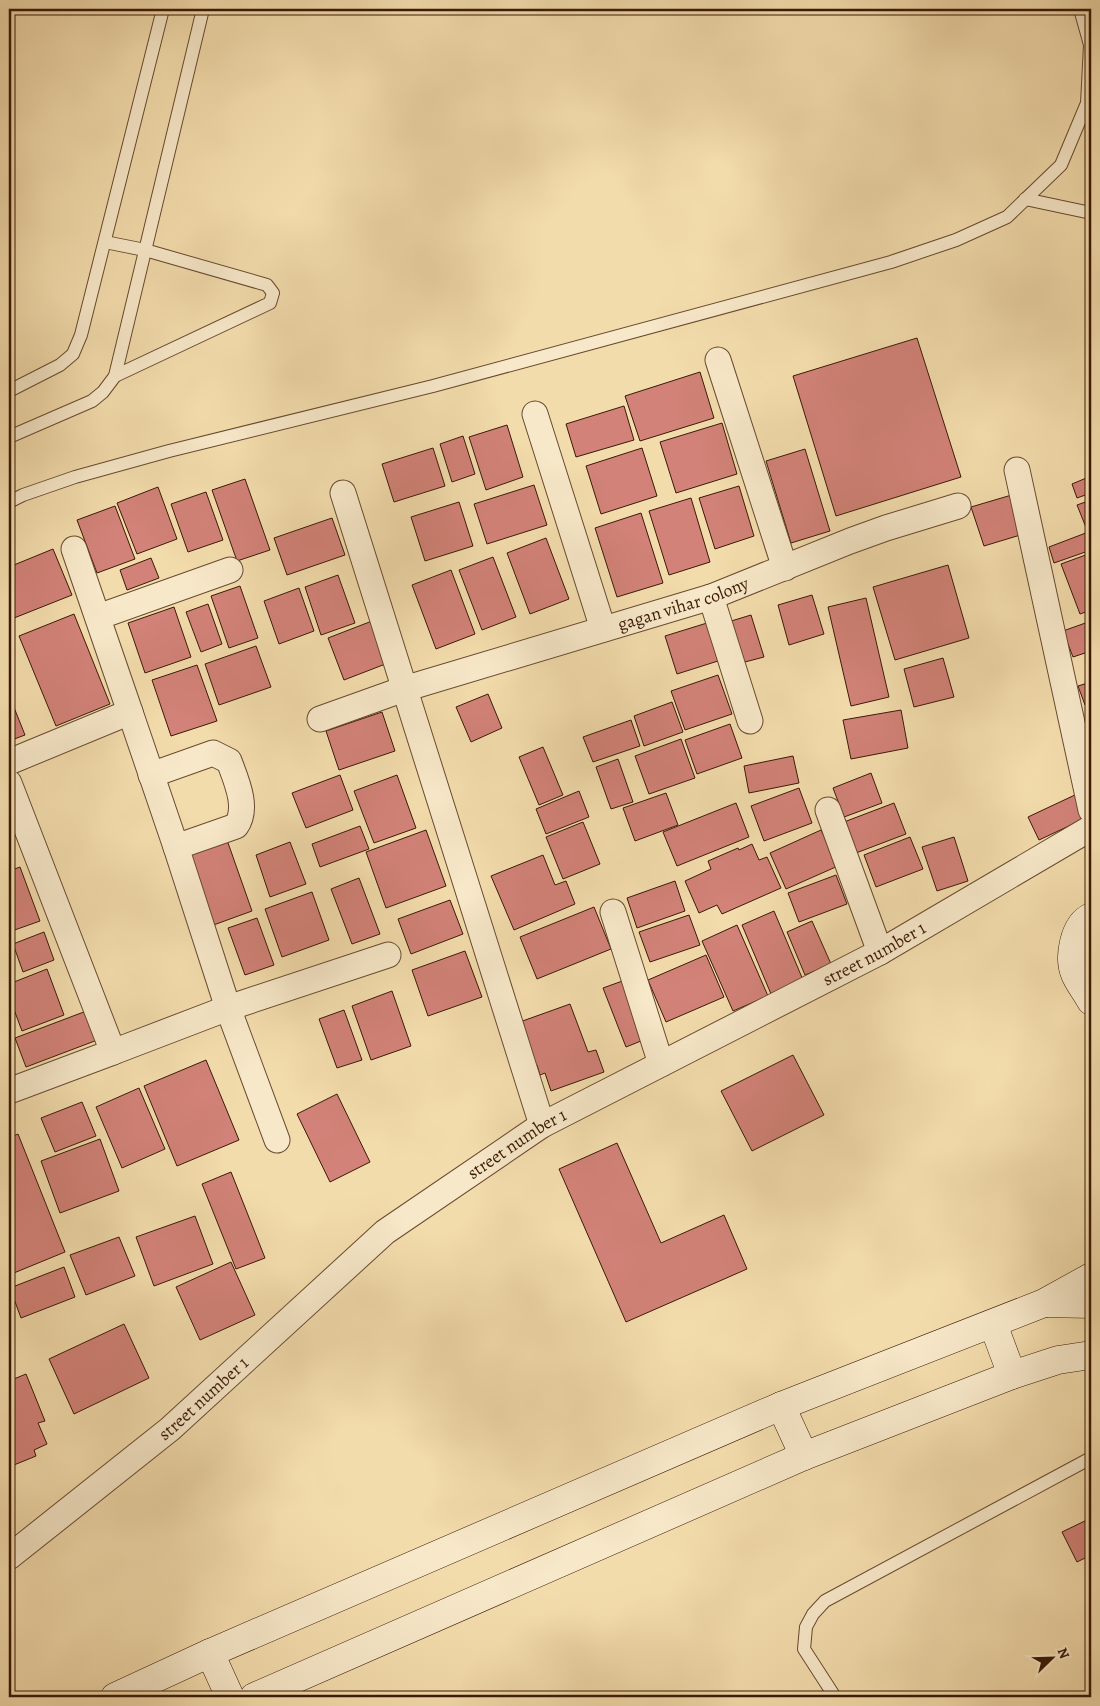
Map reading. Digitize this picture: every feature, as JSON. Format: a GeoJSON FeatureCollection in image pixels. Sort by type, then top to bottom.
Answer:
{"type":"FeatureCollection","features":[{"type":"Feature","properties":{"kind":"street"},"geometry":{"type":"LineString","coordinates":[[718,360],[785,568]]}},
{"type":"Feature","properties":{"kind":"street"},"geometry":{"type":"LineString","coordinates":[[535,414],[603,629]]}},
{"type":"Feature","properties":{"kind":"street"},"geometry":{"type":"LineString","coordinates":[[1017,470],[1091,810]]}},
{"type":"Feature","properties":{"kind":"street"},"geometry":{"type":"LineString","coordinates":[[343,493],[542,1125]]}},
{"type":"Feature","properties":{"kind":"street","name":"gagan vihar colony"},"geometry":{"type":"LineString","coordinates":[[320,719],[404,688],[711,598],[886,528],[958,506]]}},
{"type":"Feature","properties":{"kind":"street"},"geometry":{"type":"LineString","coordinates":[[74,549],[176,847],[228,1008],[277,1140]]}},
{"type":"Feature","properties":{"kind":"street"},"geometry":{"type":"LineString","coordinates":[[98,617],[230,570]]}},
{"type":"Feature","properties":{"kind":"street"},"geometry":{"type":"LineString","coordinates":[[711,598],[750,721]]}},
{"type":"Feature","properties":{"kind":"street"},"geometry":{"type":"LineString","coordinates":[[9,762],[130,712]]}},
{"type":"Feature","properties":{"kind":"street"},"geometry":{"type":"LineString","coordinates":[[151,776],[213,753],[229,761],[240,795],[241,819],[236,826],[176,847]]}},
{"type":"Feature","properties":{"kind":"street"},"geometry":{"type":"LineString","coordinates":[[9,783],[113,1052]]}},
{"type":"Feature","properties":{"kind":"street"},"geometry":{"type":"LineString","coordinates":[[828,810],[880,952]]}},
{"type":"Feature","properties":{"kind":"street","name":"street number 1"},"geometry":{"type":"LineString","coordinates":[[9,1557],[170,1429],[385,1232],[542,1125],[880,952],[1091,828]]}},
{"type":"Feature","properties":{"kind":"street"},"geometry":{"type":"LineString","coordinates":[[613,912],[661,1064]]}},
{"type":"Feature","properties":{"kind":"street"},"geometry":{"type":"LineString","coordinates":[[1091,917],[1077,931],[1072,951],[1074,972],[1091,1001]]}},
{"type":"Feature","properties":{"kind":"street"},"geometry":{"type":"LineString","coordinates":[[9,1091],[228,1008],[388,955]]}},
{"type":"Feature","properties":{"kind":"street"},"geometry":{"type":"LineString","coordinates":[[115,1697],[210,1653],[780,1406],[1044,1303],[1091,1277]]}},
{"type":"Feature","properties":{"kind":"street"},"geometry":{"type":"LineString","coordinates":[[1044,1303],[1091,1304]]}},
{"type":"Feature","properties":{"kind":"street"},"geometry":{"type":"LineString","coordinates":[[993,1324],[1012,1375]]}},
{"type":"Feature","properties":{"kind":"street"},"geometry":{"type":"LineString","coordinates":[[254,1697],[804,1456],[1012,1375],[1058,1360],[1091,1355]]}},
{"type":"Feature","properties":{"kind":"street"},"geometry":{"type":"LineString","coordinates":[[780,1406],[804,1456]]}},
{"type":"Feature","properties":{"kind":"street"},"geometry":{"type":"LineString","coordinates":[[210,1653],[230,1697]]}},
{"type":"Feature","properties":{"kind":"lane"},"geometry":{"type":"LineString","coordinates":[[9,390],[60,365],[73,354],[81,335],[163,9]]}},
{"type":"Feature","properties":{"kind":"lane"},"geometry":{"type":"LineString","coordinates":[[9,502],[23,495],[75,477],[433,386],[891,262],[956,240],[1007,217],[1061,165],[1087,104],[1091,45],[1080,9]]}},
{"type":"Feature","properties":{"kind":"lane"},"geometry":{"type":"LineString","coordinates":[[9,437],[92,401],[103,392],[115,376],[146,250],[198,10]]}},
{"type":"Feature","properties":{"kind":"lane"},"geometry":{"type":"LineString","coordinates":[[1025,199],[1091,213]]}},
{"type":"Feature","properties":{"kind":"lane"},"geometry":{"type":"LineString","coordinates":[[105,242],[146,250],[267,285],[273,293],[270,303],[115,376]]}},
{"type":"Feature","properties":{"kind":"lane"},"geometry":{"type":"LineString","coordinates":[[835,1697],[804,1649],[806,1626],[813,1614],[825,1601],[1091,1458]]}},
{"type":"Feature","properties":{"kind":"building"},"geometry":{"type":"Polygon","coordinates":[[[917,338],[961,477],[836,516],[793,376],[917,338]]]}},
{"type":"Feature","properties":{"kind":"building"},"geometry":{"type":"Polygon","coordinates":[[[700,372],[714,418],[640,441],[625,396],[700,372]]]}},
{"type":"Feature","properties":{"kind":"building"},"geometry":{"type":"Polygon","coordinates":[[[624,406],[634,440],[576,457],[566,424],[624,406]]]}},
{"type":"Feature","properties":{"kind":"building"},"geometry":{"type":"Polygon","coordinates":[[[722,423],[737,474],[676,493],[660,442],[722,423]]]}},
{"type":"Feature","properties":{"kind":"building"},"geometry":{"type":"Polygon","coordinates":[[[507,425],[523,477],[486,490],[469,437],[507,425]]]}},
{"type":"Feature","properties":{"kind":"building"},"geometry":{"type":"Polygon","coordinates":[[[463,436],[475,474],[452,482],[440,444],[463,436]]]}},
{"type":"Feature","properties":{"kind":"building"},"geometry":{"type":"Polygon","coordinates":[[[433,448],[445,486],[394,502],[382,464],[433,448]]]}},
{"type":"Feature","properties":{"kind":"building"},"geometry":{"type":"Polygon","coordinates":[[[642,448],[657,496],[601,514],[586,466],[642,448]]]}},
{"type":"Feature","properties":{"kind":"building"},"geometry":{"type":"Polygon","coordinates":[[[805,449],[830,531],[791,543],[766,461],[805,449]]]}},
{"type":"Feature","properties":{"kind":"building"},"geometry":{"type":"Polygon","coordinates":[[[1091,476],[1091,493],[1077,498],[1072,484],[1091,476]]]}},
{"type":"Feature","properties":{"kind":"building"},"geometry":{"type":"Polygon","coordinates":[[[245,479],[270,550],[237,561],[212,490],[245,479]]]}},
{"type":"Feature","properties":{"kind":"building"},"geometry":{"type":"Polygon","coordinates":[[[534,485],[547,525],[487,544],[474,504],[534,485]]]}},
{"type":"Feature","properties":{"kind":"building"},"geometry":{"type":"Polygon","coordinates":[[[739,486],[754,536],[715,549],[699,498],[739,486]]]}},
{"type":"Feature","properties":{"kind":"building"},"geometry":{"type":"Polygon","coordinates":[[[158,487],[177,539],[137,554],[117,503],[158,487]]]}},
{"type":"Feature","properties":{"kind":"building"},"geometry":{"type":"Polygon","coordinates":[[[206,492],[223,540],[188,552],[171,504],[206,492]]]}},
{"type":"Feature","properties":{"kind":"building"},"geometry":{"type":"Polygon","coordinates":[[[1015,494],[1027,533],[984,546],[971,507],[1015,494]]]}},
{"type":"Feature","properties":{"kind":"building"},"geometry":{"type":"Polygon","coordinates":[[[691,498],[710,562],[669,575],[649,511],[691,498]]]}},
{"type":"Feature","properties":{"kind":"building"},"geometry":{"type":"Polygon","coordinates":[[[1091,500],[1091,528],[1087,530],[1077,505],[1091,500]]]}},
{"type":"Feature","properties":{"kind":"building"},"geometry":{"type":"Polygon","coordinates":[[[459,502],[473,546],[425,561],[411,517],[459,502]]]}},
{"type":"Feature","properties":{"kind":"building"},"geometry":{"type":"Polygon","coordinates":[[[115,506],[135,559],[97,573],[77,520],[115,506]]]}},
{"type":"Feature","properties":{"kind":"building"},"geometry":{"type":"Polygon","coordinates":[[[641,513],[663,583],[617,597],[595,528],[641,513]]]}},
{"type":"Feature","properties":{"kind":"building"},"geometry":{"type":"Polygon","coordinates":[[[332,518],[345,555],[287,575],[274,538],[332,518]]]}},
{"type":"Feature","properties":{"kind":"building"},"geometry":{"type":"Polygon","coordinates":[[[1091,531],[1091,550],[1054,563],[1049,547],[1091,531]]]}},
{"type":"Feature","properties":{"kind":"building"},"geometry":{"type":"Polygon","coordinates":[[[546,538],[569,599],[530,614],[507,553],[546,538]]]}},
{"type":"Feature","properties":{"kind":"building"},"geometry":{"type":"Polygon","coordinates":[[[53,549],[72,595],[9,620],[9,567],[53,549]]]}},
{"type":"Feature","properties":{"kind":"building"},"geometry":{"type":"Polygon","coordinates":[[[1091,553],[1091,610],[1080,614],[1061,564],[1091,553]]]}},
{"type":"Feature","properties":{"kind":"building"},"geometry":{"type":"Polygon","coordinates":[[[493,557],[516,617],[482,630],[459,570],[493,557]]]}},
{"type":"Feature","properties":{"kind":"building"},"geometry":{"type":"Polygon","coordinates":[[[151,558],[159,578],[127,590],[120,570],[151,558]]]}},
{"type":"Feature","properties":{"kind":"building"},"geometry":{"type":"Polygon","coordinates":[[[948,565],[969,638],[895,660],[873,587],[948,565]]]}},
{"type":"Feature","properties":{"kind":"building"},"geometry":{"type":"Polygon","coordinates":[[[451,570],[475,634],[436,649],[412,585],[451,570]]]}},
{"type":"Feature","properties":{"kind":"building"},"geometry":{"type":"Polygon","coordinates":[[[338,575],[355,623],[321,635],[305,587],[338,575]]]}},
{"type":"Feature","properties":{"kind":"building"},"geometry":{"type":"Polygon","coordinates":[[[240,586],[258,638],[229,648],[211,596],[240,586]]]}},
{"type":"Feature","properties":{"kind":"building"},"geometry":{"type":"Polygon","coordinates":[[[299,588],[314,631],[279,644],[264,601],[299,588]]]}},
{"type":"Feature","properties":{"kind":"building"},"geometry":{"type":"Polygon","coordinates":[[[812,595],[824,634],[789,645],[778,605],[812,595]]]}},
{"type":"Feature","properties":{"kind":"building"},"geometry":{"type":"Polygon","coordinates":[[[866,598],[889,697],[851,706],[828,607],[866,598]]]}},
{"type":"Feature","properties":{"kind":"building"},"geometry":{"type":"Polygon","coordinates":[[[208,604],[222,644],[201,652],[186,612],[208,604]]]}},
{"type":"Feature","properties":{"kind":"building"},"geometry":{"type":"Polygon","coordinates":[[[174,607],[191,657],[145,673],[128,623],[174,607]]]}},
{"type":"Feature","properties":{"kind":"building"},"geometry":{"type":"Polygon","coordinates":[[[74,614],[110,704],[56,726],[19,636],[74,614]]]}},
{"type":"Feature","properties":{"kind":"building"},"geometry":{"type":"Polygon","coordinates":[[[751,615],[764,657],[741,663],[728,622],[751,615]]]}},
{"type":"Feature","properties":{"kind":"building"},"geometry":{"type":"Polygon","coordinates":[[[372,621],[388,663],[344,680],[328,638],[372,621]]]}},
{"type":"Feature","properties":{"kind":"building"},"geometry":{"type":"Polygon","coordinates":[[[1091,621],[1091,651],[1073,657],[1063,631],[1091,621]]]}},
{"type":"Feature","properties":{"kind":"building"},"geometry":{"type":"Polygon","coordinates":[[[707,623],[718,661],[677,674],[665,636],[707,623]]]}},
{"type":"Feature","properties":{"kind":"building"},"geometry":{"type":"Polygon","coordinates":[[[256,646],[271,687],[219,705],[205,664],[256,646]]]}},
{"type":"Feature","properties":{"kind":"building"},"geometry":{"type":"Polygon","coordinates":[[[943,658],[954,697],[914,707],[904,669],[943,658]]]}},
{"type":"Feature","properties":{"kind":"building"},"geometry":{"type":"Polygon","coordinates":[[[197,665],[217,721],[171,736],[152,680],[197,665]]]}},
{"type":"Feature","properties":{"kind":"building"},"geometry":{"type":"Polygon","coordinates":[[[718,675],[732,714],[685,730],[671,691],[718,675]]]}},
{"type":"Feature","properties":{"kind":"building"},"geometry":{"type":"Polygon","coordinates":[[[1091,682],[1091,703],[1085,705],[1078,686],[1091,682]]]}},
{"type":"Feature","properties":{"kind":"building"},"geometry":{"type":"Polygon","coordinates":[[[488,694],[502,728],[471,742],[456,707],[488,694]]]}},
{"type":"Feature","properties":{"kind":"building"},"geometry":{"type":"Polygon","coordinates":[[[9,695],[25,735],[9,741],[9,695]]]}},
{"type":"Feature","properties":{"kind":"building"},"geometry":{"type":"Polygon","coordinates":[[[672,702],[683,732],[644,746],[634,716],[672,702]]]}},
{"type":"Feature","properties":{"kind":"building"},"geometry":{"type":"Polygon","coordinates":[[[901,710],[908,748],[851,759],[843,720],[901,710]]]}},
{"type":"Feature","properties":{"kind":"building"},"geometry":{"type":"Polygon","coordinates":[[[382,712],[395,751],[339,770],[326,731],[382,712]]]}},
{"type":"Feature","properties":{"kind":"building"},"geometry":{"type":"Polygon","coordinates":[[[631,720],[640,746],[593,762],[583,737],[631,720]]]}},
{"type":"Feature","properties":{"kind":"building"},"geometry":{"type":"Polygon","coordinates":[[[730,724],[742,758],[697,774],[685,740],[730,724]]]}},
{"type":"Feature","properties":{"kind":"building"},"geometry":{"type":"Polygon","coordinates":[[[681,739],[695,778],[649,794],[635,756],[681,739]]]}},
{"type":"Feature","properties":{"kind":"building"},"geometry":{"type":"Polygon","coordinates":[[[543,747],[563,795],[539,805],[519,757],[543,747]]]}},
{"type":"Feature","properties":{"kind":"building"},"geometry":{"type":"Polygon","coordinates":[[[793,756],[799,783],[749,793],[744,766],[793,756]]]}},
{"type":"Feature","properties":{"kind":"building"},"geometry":{"type":"Polygon","coordinates":[[[618,759],[633,802],[611,809],[596,767],[618,759]]]}},
{"type":"Feature","properties":{"kind":"building"},"geometry":{"type":"Polygon","coordinates":[[[871,773],[882,803],[844,817],[833,788],[871,773]]]}},
{"type":"Feature","properties":{"kind":"building"},"geometry":{"type":"Polygon","coordinates":[[[340,775],[353,810],[306,828],[292,793],[340,775]]]}},
{"type":"Feature","properties":{"kind":"building"},"geometry":{"type":"Polygon","coordinates":[[[397,775],[416,828],[374,843],[354,791],[397,775]]]}},
{"type":"Feature","properties":{"kind":"building"},"geometry":{"type":"Polygon","coordinates":[[[799,788],[812,823],[764,841],[751,806],[799,788]]]}},
{"type":"Feature","properties":{"kind":"building"},"geometry":{"type":"Polygon","coordinates":[[[579,791],[589,817],[546,834],[536,809],[579,791]]]}},
{"type":"Feature","properties":{"kind":"building"},"geometry":{"type":"Polygon","coordinates":[[[666,793],[678,825],[635,841],[623,808],[666,793]]]}},
{"type":"Feature","properties":{"kind":"building"},"geometry":{"type":"Polygon","coordinates":[[[1077,794],[1088,817],[1039,840],[1028,817],[1077,794]]]}},
{"type":"Feature","properties":{"kind":"building"},"geometry":{"type":"Polygon","coordinates":[[[736,803],[749,837],[677,866],[663,832],[736,803]]]}},
{"type":"Feature","properties":{"kind":"building"},"geometry":{"type":"Polygon","coordinates":[[[894,803],[906,834],[856,853],[844,822],[894,803]]]}},
{"type":"Feature","properties":{"kind":"building"},"geometry":{"type":"Polygon","coordinates":[[[583,822],[600,864],[563,879],[546,837],[583,822]]]}},
{"type":"Feature","properties":{"kind":"building"},"geometry":{"type":"Polygon","coordinates":[[[360,826],[369,849],[320,867],[312,844],[360,826]]]}},
{"type":"Feature","properties":{"kind":"building"},"geometry":{"type":"Polygon","coordinates":[[[426,830],[446,886],[386,908],[366,852],[426,830]]]}},
{"type":"Feature","properties":{"kind":"building"},"geometry":{"type":"Polygon","coordinates":[[[821,830],[838,866],[786,889],[770,853],[821,830]]]}},
{"type":"Feature","properties":{"kind":"building"},"geometry":{"type":"Polygon","coordinates":[[[910,837],[923,869],[876,887],[864,855],[910,837]]]}},
{"type":"Feature","properties":{"kind":"building"},"geometry":{"type":"Polygon","coordinates":[[[954,837],[968,881],[937,891],[922,847],[954,837]]]}},
{"type":"Feature","properties":{"kind":"building"},"geometry":{"type":"Polygon","coordinates":[[[227,840],[252,911],[208,927],[182,856],[227,840]]]}},
{"type":"Feature","properties":{"kind":"building"},"geometry":{"type":"Polygon","coordinates":[[[290,842],[306,884],[270,897],[256,855],[290,842]]]}},
{"type":"Feature","properties":{"kind":"building"},"geometry":{"type":"Polygon","coordinates":[[[752,844],[759,860],[767,857],[781,888],[722,914],[717,905],[699,913],[685,881],[711,869],[708,861],[752,844]]]}},
{"type":"Feature","properties":{"kind":"building"},"geometry":{"type":"Polygon","coordinates":[[[543,855],[555,885],[566,881],[575,904],[514,930],[491,876],[543,855]]]}},
{"type":"Feature","properties":{"kind":"building"},"geometry":{"type":"Polygon","coordinates":[[[20,867],[40,921],[9,932],[9,871],[20,867]]]}},
{"type":"Feature","properties":{"kind":"building"},"geometry":{"type":"Polygon","coordinates":[[[836,875],[847,904],[799,922],[788,893],[836,875]]]}},
{"type":"Feature","properties":{"kind":"building"},"geometry":{"type":"Polygon","coordinates":[[[359,878],[380,934],[352,944],[331,889],[359,878]]]}},
{"type":"Feature","properties":{"kind":"building"},"geometry":{"type":"Polygon","coordinates":[[[675,881],[685,911],[637,928],[627,898],[675,881]]]}},
{"type":"Feature","properties":{"kind":"building"},"geometry":{"type":"Polygon","coordinates":[[[312,892],[329,940],[282,957],[265,909],[312,892]]]}},
{"type":"Feature","properties":{"kind":"building"},"geometry":{"type":"Polygon","coordinates":[[[450,900],[463,934],[411,954],[398,919],[450,900]]]}},
{"type":"Feature","properties":{"kind":"building"},"geometry":{"type":"Polygon","coordinates":[[[594,907],[611,949],[537,979],[520,937],[594,907]]]}},
{"type":"Feature","properties":{"kind":"building"},"geometry":{"type":"Polygon","coordinates":[[[774,911],[803,980],[771,994],[742,925],[774,911]]]}},
{"type":"Feature","properties":{"kind":"building"},"geometry":{"type":"Polygon","coordinates":[[[689,915],[700,945],[650,962],[639,932],[689,915]]]}},
{"type":"Feature","properties":{"kind":"building"},"geometry":{"type":"Polygon","coordinates":[[[257,918],[274,965],[245,975],[228,928],[257,918]]]}},
{"type":"Feature","properties":{"kind":"building"},"geometry":{"type":"Polygon","coordinates":[[[812,921],[831,964],[805,975],[787,932],[812,921]]]}},
{"type":"Feature","properties":{"kind":"building"},"geometry":{"type":"Polygon","coordinates":[[[737,925],[768,996],[733,1011],[702,941],[737,925]]]}},
{"type":"Feature","properties":{"kind":"building"},"geometry":{"type":"Polygon","coordinates":[[[44,932],[54,960],[23,972],[13,944],[44,932]]]}},
{"type":"Feature","properties":{"kind":"building"},"geometry":{"type":"Polygon","coordinates":[[[465,951],[482,997],[428,1016],[412,970],[465,951]]]}},
{"type":"Feature","properties":{"kind":"building"},"geometry":{"type":"Polygon","coordinates":[[[706,955],[724,997],[666,1022],[648,980],[706,955]]]}},
{"type":"Feature","properties":{"kind":"building"},"geometry":{"type":"Polygon","coordinates":[[[47,969],[64,1015],[22,1031],[9,996],[9,984],[47,969]]]}},
{"type":"Feature","properties":{"kind":"building"},"geometry":{"type":"Polygon","coordinates":[[[628,979],[651,1037],[626,1047],[603,988],[628,979]]]}},
{"type":"Feature","properties":{"kind":"building"},"geometry":{"type":"Polygon","coordinates":[[[392,991],[411,1046],[371,1060],[352,1006],[392,991]]]}},
{"type":"Feature","properties":{"kind":"building"},"geometry":{"type":"Polygon","coordinates":[[[570,1004],[588,1052],[596,1050],[604,1072],[551,1091],[545,1073],[540,1075],[537,1065],[533,1066],[517,1023],[570,1004]]]}},
{"type":"Feature","properties":{"kind":"building"},"geometry":{"type":"Polygon","coordinates":[[[89,1010],[100,1039],[26,1067],[15,1038],[89,1010]]]}},
{"type":"Feature","properties":{"kind":"building"},"geometry":{"type":"Polygon","coordinates":[[[344,1010],[362,1060],[337,1068],[319,1019],[344,1010]]]}},
{"type":"Feature","properties":{"kind":"building"},"geometry":{"type":"Polygon","coordinates":[[[793,1055],[824,1115],[752,1151],[721,1091],[793,1055]]]}},
{"type":"Feature","properties":{"kind":"building"},"geometry":{"type":"Polygon","coordinates":[[[206,1060],[239,1140],[177,1166],[144,1086],[206,1060]]]}},
{"type":"Feature","properties":{"kind":"building"},"geometry":{"type":"Polygon","coordinates":[[[139,1088],[165,1149],[122,1168],[96,1107],[139,1088]]]}},
{"type":"Feature","properties":{"kind":"building"},"geometry":{"type":"Polygon","coordinates":[[[337,1094],[370,1162],[330,1182],[297,1114],[337,1094]]]}},
{"type":"Feature","properties":{"kind":"building"},"geometry":{"type":"Polygon","coordinates":[[[82,1102],[96,1136],[55,1152],[41,1118],[82,1102]]]}},
{"type":"Feature","properties":{"kind":"building"},"geometry":{"type":"Polygon","coordinates":[[[18,1134],[65,1252],[9,1275],[9,1138],[18,1134]]]}},
{"type":"Feature","properties":{"kind":"building"},"geometry":{"type":"Polygon","coordinates":[[[100,1139],[119,1191],[60,1213],[41,1161],[100,1139]]]}},
{"type":"Feature","properties":{"kind":"building"},"geometry":{"type":"Polygon","coordinates":[[[617,1143],[661,1243],[724,1215],[747,1269],[626,1322],[559,1169],[617,1143]]]}},
{"type":"Feature","properties":{"kind":"building"},"geometry":{"type":"Polygon","coordinates":[[[231,1172],[265,1258],[236,1269],[202,1184],[231,1172]]]}},
{"type":"Feature","properties":{"kind":"building"},"geometry":{"type":"Polygon","coordinates":[[[195,1216],[213,1264],[154,1286],[136,1237],[195,1216]]]}},
{"type":"Feature","properties":{"kind":"building"},"geometry":{"type":"Polygon","coordinates":[[[119,1237],[135,1276],[86,1295],[70,1255],[119,1237]]]}},
{"type":"Feature","properties":{"kind":"building"},"geometry":{"type":"Polygon","coordinates":[[[231,1262],[255,1315],[200,1340],[176,1287],[231,1262]]]}},
{"type":"Feature","properties":{"kind":"building"},"geometry":{"type":"Polygon","coordinates":[[[64,1267],[75,1297],[21,1318],[10,1288],[64,1267]]]}},
{"type":"Feature","properties":{"kind":"building"},"geometry":{"type":"Polygon","coordinates":[[[124,1324],[149,1378],[74,1414],[49,1359],[124,1324]]]}},
{"type":"Feature","properties":{"kind":"building"},"geometry":{"type":"Polygon","coordinates":[[[26,1374],[45,1421],[38,1423],[47,1444],[34,1450],[36,1456],[9,1467],[9,1381],[26,1374]]]}},
{"type":"Feature","properties":{"kind":"building"},"geometry":{"type":"Polygon","coordinates":[[[1091,1518],[1091,1555],[1077,1562],[1062,1532],[1091,1518]]]}}]}
